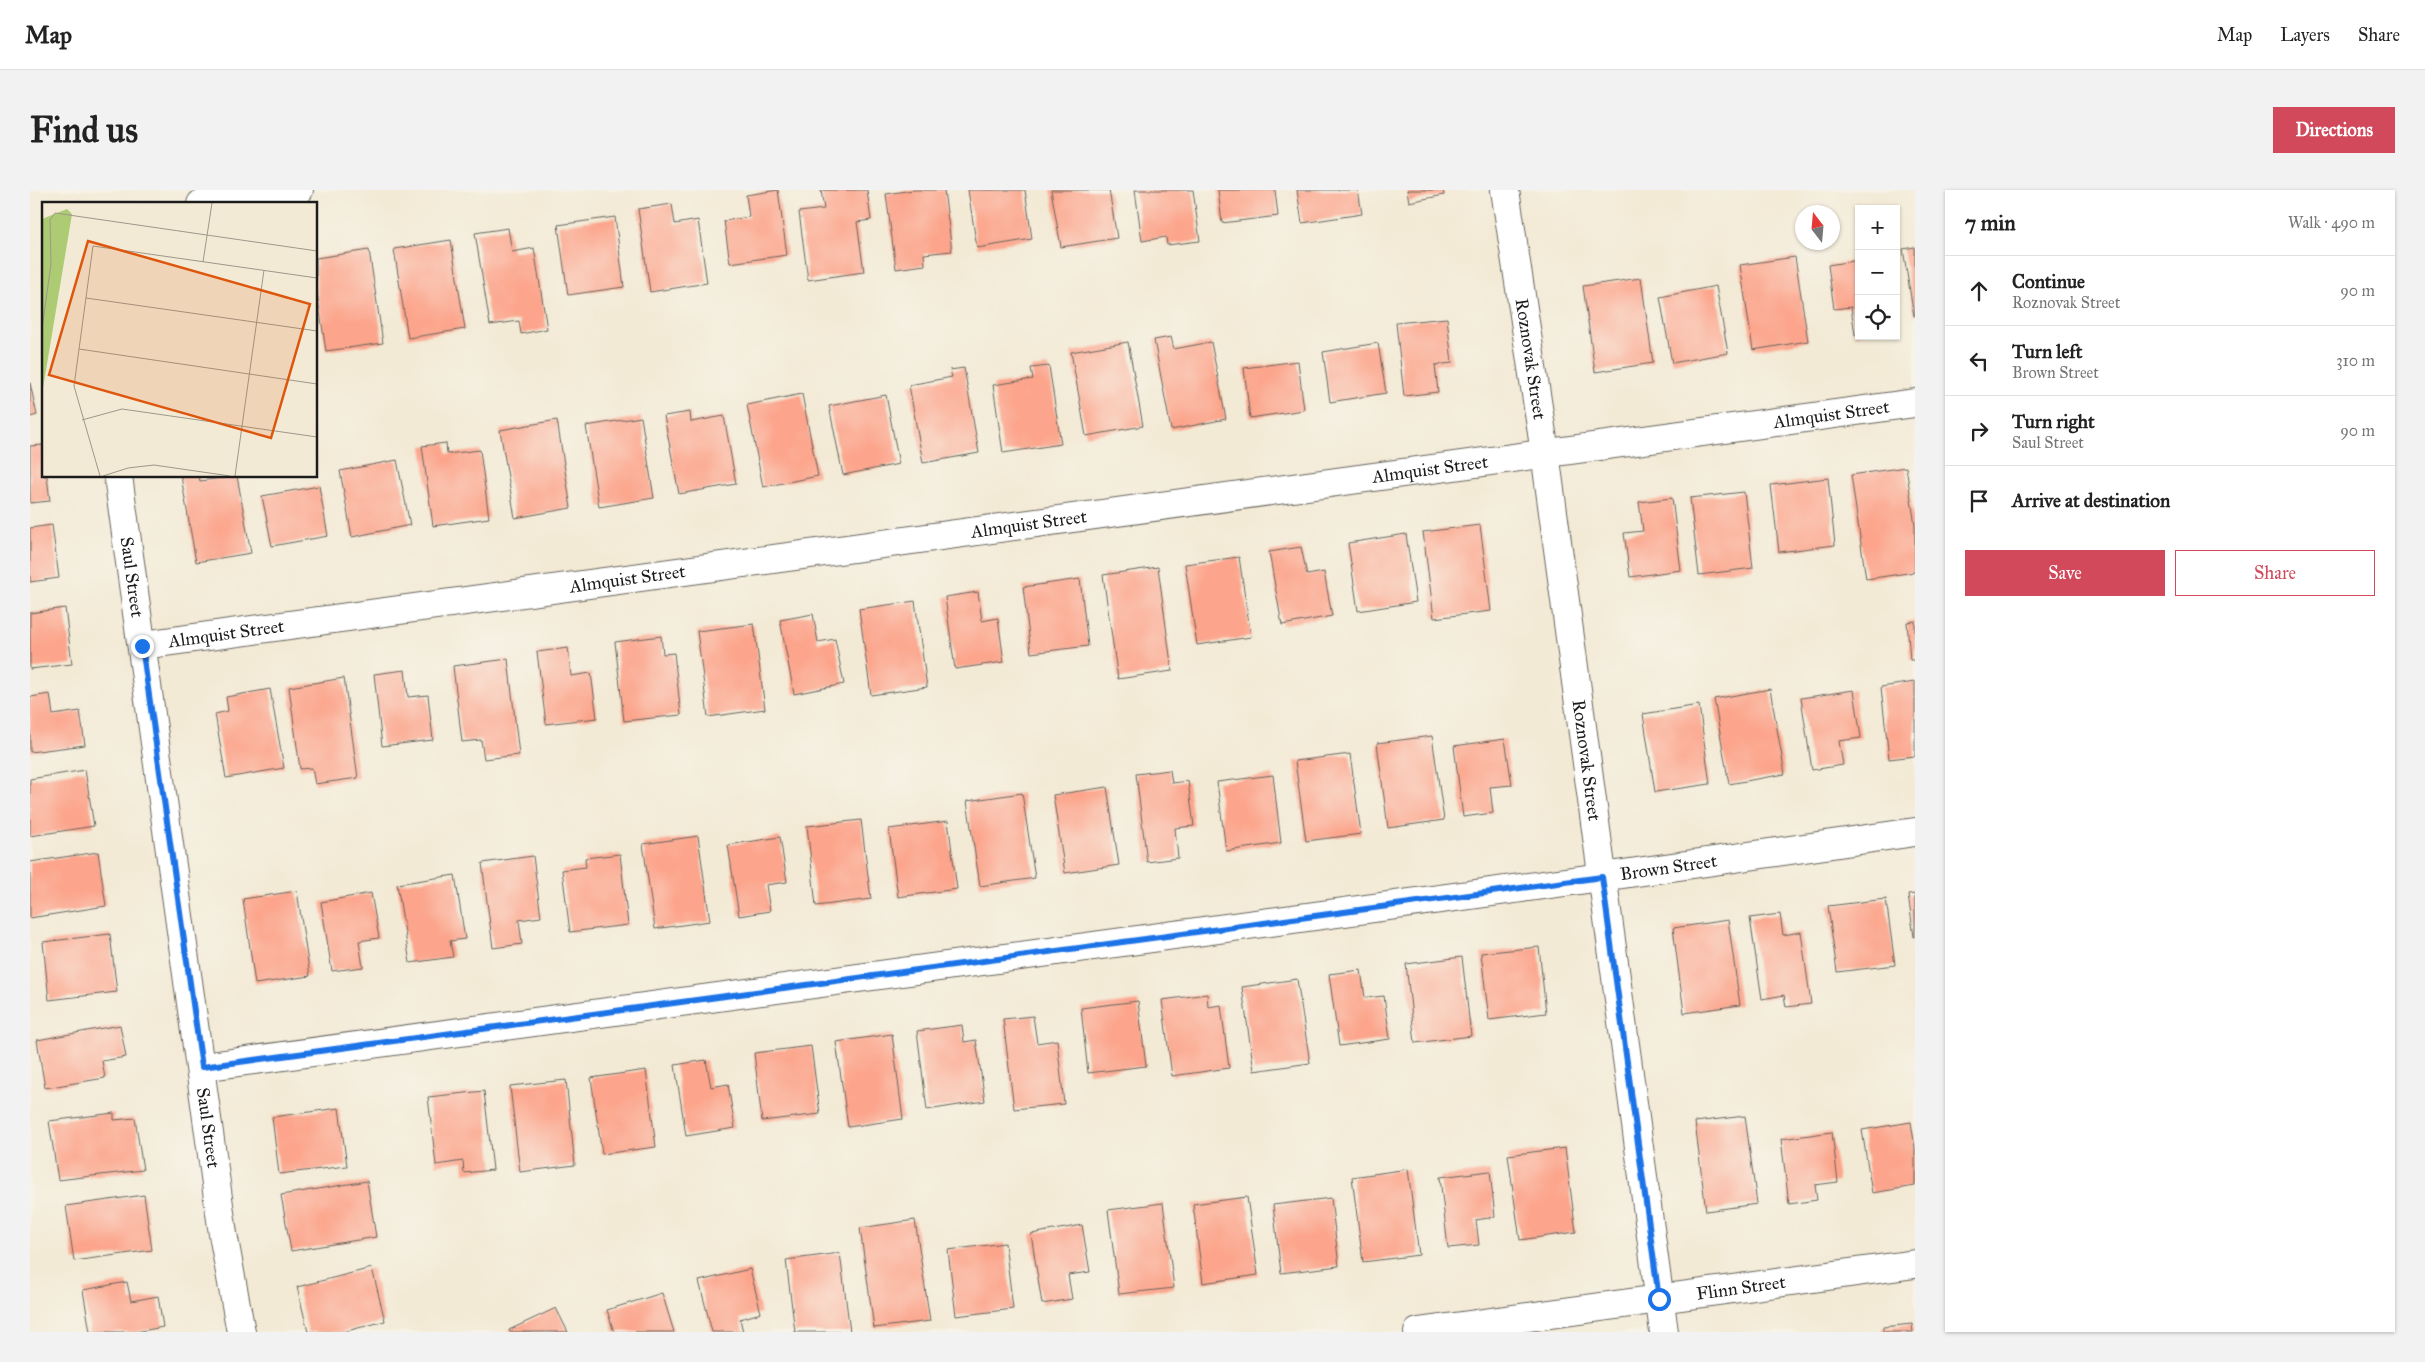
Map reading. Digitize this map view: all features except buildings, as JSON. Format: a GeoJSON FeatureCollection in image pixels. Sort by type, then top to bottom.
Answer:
{"type":"FeatureCollection","features":[{"type":"Feature","properties":{"kind":"street"},"geometry":{"type":"LineString","coordinates":[[215,202],[300,190]]}},
{"type":"Feature","properties":{"kind":"street","name":"Roznovak Street"},"geometry":{"type":"LineString","coordinates":[[1505,190],[1545,453],[1664,1332]]}},
{"type":"Feature","properties":{"kind":"street","name":"Almquist Street"},"geometry":{"type":"LineString","coordinates":[[142,646],[1915,403]]}},
{"type":"Feature","properties":{"kind":"street","name":"Saul Street"},"geometry":{"type":"LineString","coordinates":[[118,478],[224,1234],[241,1332]]}},
{"type":"Feature","properties":{"kind":"street","name":"Brown Street"},"geometry":{"type":"LineString","coordinates":[[202,1067],[1602,877],[1915,832]]}},
{"type":"Feature","properties":{"kind":"street","name":"Flinn Street"},"geometry":{"type":"LineString","coordinates":[[1418,1332],[1915,1264]]}},
{"type":"Feature","properties":{"kind":"route"},"geometry":{"type":"LineString","coordinates":[[142,646],[202,1067],[1602,877],[1659,1299]]}}]}
